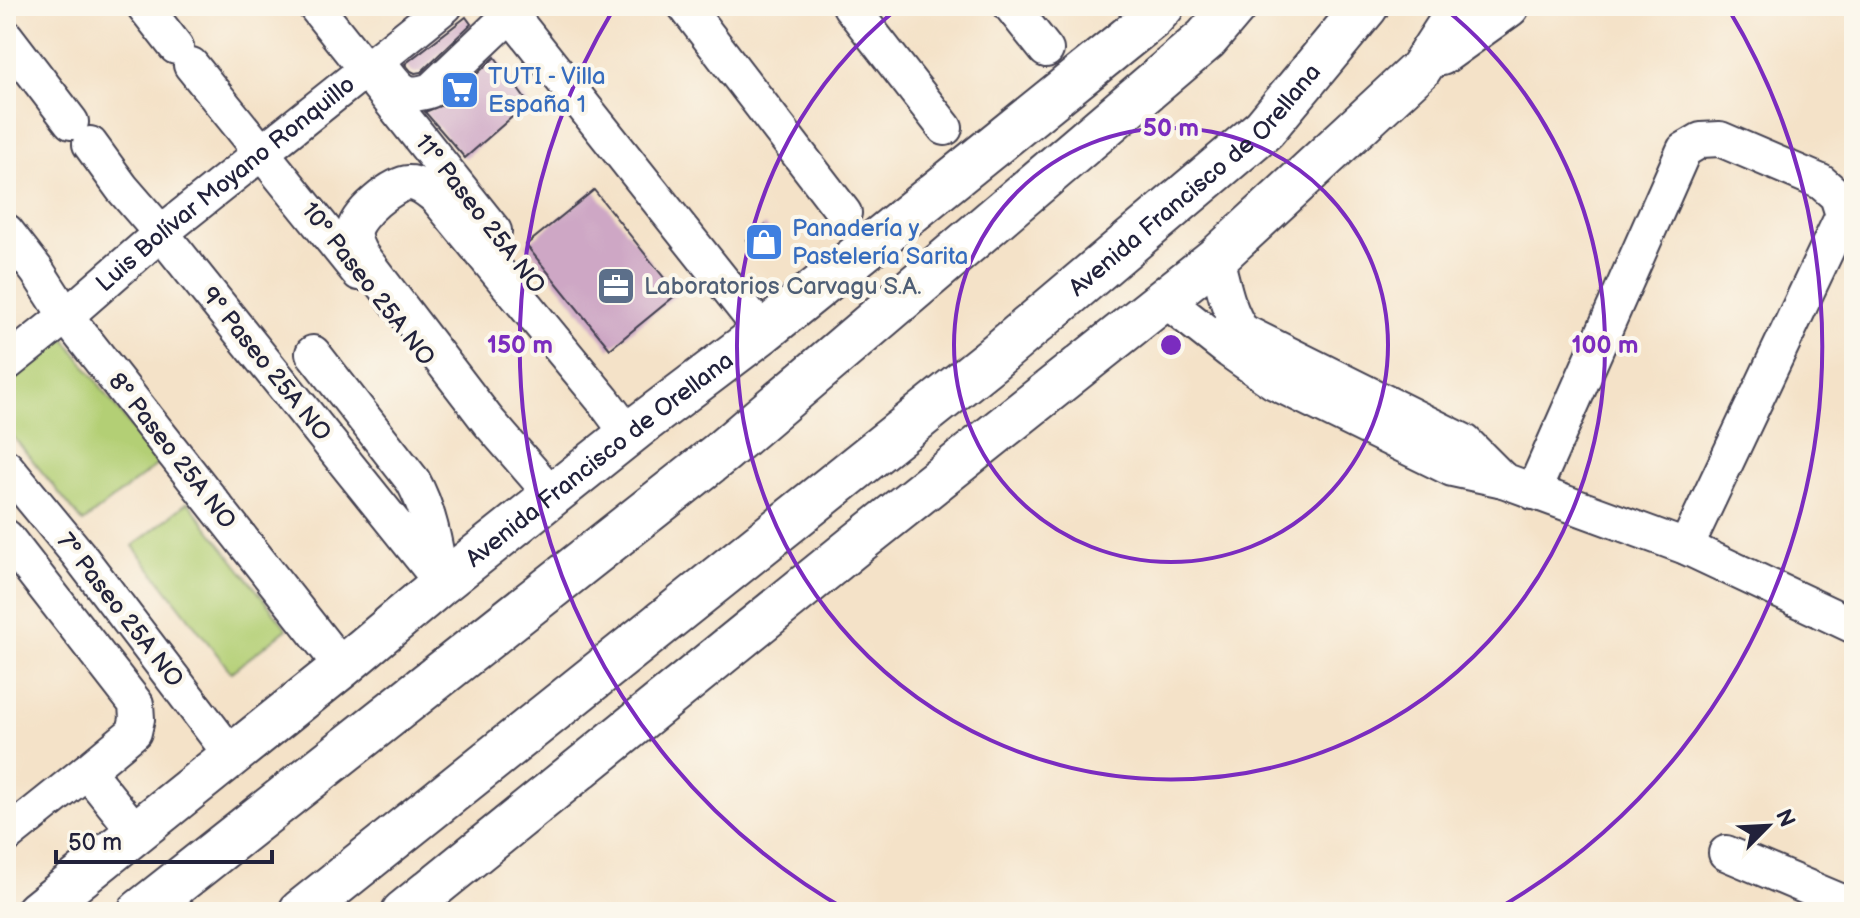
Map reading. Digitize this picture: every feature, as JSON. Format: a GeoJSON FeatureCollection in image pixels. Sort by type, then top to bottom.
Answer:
{"type":"FeatureCollection","features":[{"type":"Feature","properties":{"kind":"highway"},"geometry":{"type":"LineString","coordinates":[[140,912],[722,452],[1206,39],[1234,6]]}},
{"type":"Feature","properties":{"kind":"highway","name":"Avenida Francisco de Orellana"},"geometry":{"type":"LineString","coordinates":[[301,912],[992,359],[1264,129],[1366,6]]}},
{"type":"Feature","properties":{"kind":"main road","name":"Avenida Francisco de Orellana"},"geometry":{"type":"LineString","coordinates":[[37,912],[636,428],[763,332],[1163,6]]}},
{"type":"Feature","properties":{"kind":"main road"},"geometry":{"type":"LineString","coordinates":[[1420,69],[1461,6]]}},
{"type":"Feature","properties":{"kind":"main road"},"geometry":{"type":"LineString","coordinates":[[403,912],[1216,258],[1420,69],[1508,6]]}},
{"type":"Feature","properties":{"kind":"street","name":"10º Paseo 25A NO"},"geometry":{"type":"LineString","coordinates":[[144,6],[548,500]]}},
{"type":"Feature","properties":{"kind":"street","name":"11º Paseo 25A NO"},"geometry":{"type":"LineString","coordinates":[[315,6],[371,65],[636,428]]}},
{"type":"Feature","properties":{"kind":"street","name":"Luis Bolívar Moyano Ronquillo"},"geometry":{"type":"LineString","coordinates":[[6,364],[161,233],[445,6]]}},
{"type":"Feature","properties":{"kind":"street"},"geometry":{"type":"LineString","coordinates":[[685,6],[844,213]]}},
{"type":"Feature","properties":{"kind":"street"},"geometry":{"type":"LineString","coordinates":[[850,6],[945,128]]}},
{"type":"Feature","properties":{"kind":"street"},"geometry":{"type":"LineString","coordinates":[[1011,6],[1046,50]]}},
{"type":"Feature","properties":{"kind":"street"},"geometry":{"type":"LineString","coordinates":[[371,65],[408,94],[431,90],[508,10],[763,332]]}},
{"type":"Feature","properties":{"kind":"street","name":"9º Paseo 25A NO"},"geometry":{"type":"LineString","coordinates":[[6,37],[122,188],[442,583]]}},
{"type":"Feature","properties":{"kind":"street"},"geometry":{"type":"LineString","coordinates":[[1518,486],[1684,150],[1701,140],[1720,139],[1821,182],[1837,196],[1843,215],[1686,547]]}},
{"type":"Feature","properties":{"kind":"street"},"geometry":{"type":"LineString","coordinates":[[548,500],[361,255],[355,244],[354,232],[358,220],[381,197],[398,186],[410,183],[422,186],[436,197],[603,400],[636,428]]}},
{"type":"Feature","properties":{"kind":"street","name":"8º Paseo 25A NO"},"geometry":{"type":"LineString","coordinates":[[6,231],[66,316],[342,667]]}},
{"type":"Feature","properties":{"kind":"street"},"geometry":{"type":"LineString","coordinates":[[1216,258],[1236,341]]}},
{"type":"Feature","properties":{"kind":"street"},"geometry":{"type":"LineString","coordinates":[[1164,299],[1236,341],[1274,382],[1452,469],[1518,486],[1686,547],[1852,618]]}},
{"type":"Feature","properties":{"kind":"street"},"geometry":{"type":"LineString","coordinates":[[313,353],[413,481],[433,532],[442,583]]}},
{"type":"Feature","properties":{"kind":"street","name":"7º Paseo 25A NO"},"geometry":{"type":"LineString","coordinates":[[6,467],[78,554],[232,756]]}},
{"type":"Feature","properties":{"kind":"street"},"geometry":{"type":"LineString","coordinates":[[6,537],[136,704],[137,719],[134,732],[6,836]]}},
{"type":"Feature","properties":{"kind":"street"},"geometry":{"type":"LineString","coordinates":[[87,771],[136,832]]}},
{"type":"Feature","properties":{"kind":"street"},"geometry":{"type":"LineString","coordinates":[[1726,853],[1854,907]]}},
{"type":"Feature","properties":{"kind":"green space"},"geometry":{"type":"Polygon","coordinates":[[[61,333],[158,464],[83,522],[6,428],[6,379],[61,333]]]}},
{"type":"Feature","properties":{"kind":"green space"},"geometry":{"type":"Polygon","coordinates":[[[188,502],[287,629],[231,672],[133,546],[188,502]]]}},
{"type":"Feature","properties":{"kind":"building"},"geometry":{"type":"Polygon","coordinates":[[[466,17],[471,24],[421,72],[411,71],[405,64],[466,17]]]}},
{"type":"Feature","properties":{"kind":"building"},"geometry":{"type":"Polygon","coordinates":[[[495,57],[528,103],[465,158],[425,112],[445,104],[495,57]]]}},
{"type":"Feature","properties":{"kind":"building"},"geometry":{"type":"Polygon","coordinates":[[[594,190],[677,294],[610,349],[526,245],[594,190]]]}},
{"type":"Feature","properties":{"kind":"building","name":"Panadería y Pastelería Sarita"},"geometry":{"type":"Polygon","coordinates":[[[765,225],[781,244],[762,259],[747,240],[765,225]]]}},
{"type":"Feature","properties":{"kind":"place","name":"TUTI - Villa España 1"},"geometry":{"type":"Point","coordinates":[460,90]}},
{"type":"Feature","properties":{"kind":"place","name":"Panadería y Pastelería Sarita"},"geometry":{"type":"Point","coordinates":[764,242]}},
{"type":"Feature","properties":{"kind":"place","name":"Laboratorios Carvagu S.A."},"geometry":{"type":"Point","coordinates":[616,286]}}]}
